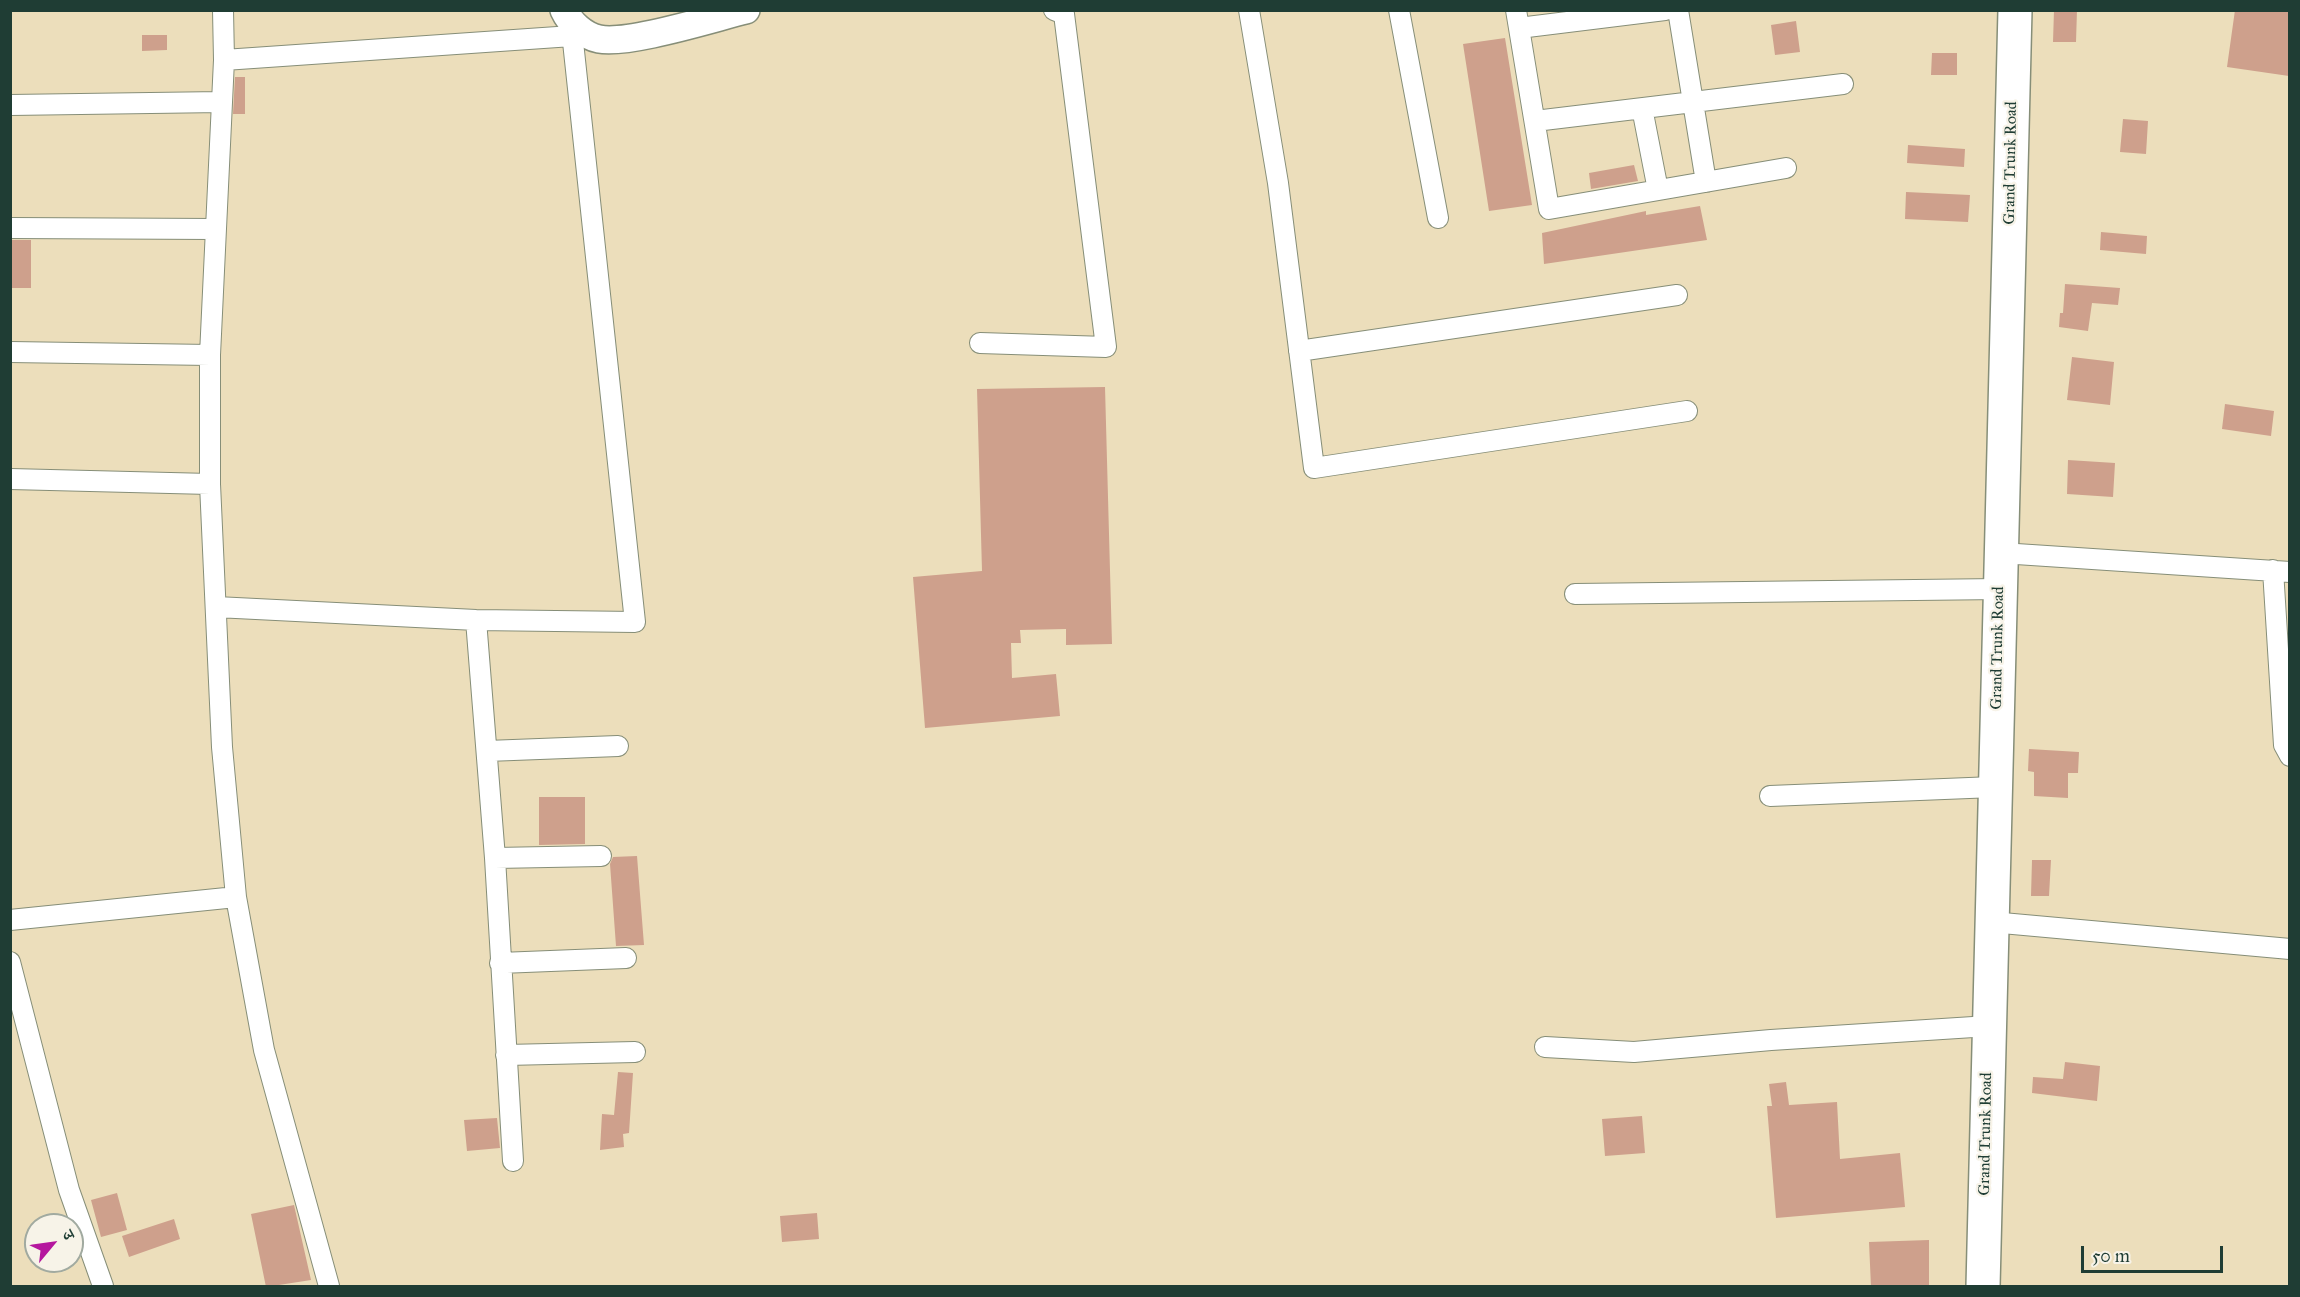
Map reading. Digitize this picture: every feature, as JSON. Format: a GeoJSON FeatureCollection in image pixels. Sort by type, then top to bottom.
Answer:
{"type":"FeatureCollection","features":[{"type":"Feature","properties":{"kind":"highway","name":"Grand Trunk Road"},"geometry":{"type":"LineString","coordinates":[[1983,1287],[2015,10]]}},
{"type":"Feature","properties":{"kind":"street"},"geometry":{"type":"LineString","coordinates":[[223,10],[224,60],[210,355],[210,484],[222,747],[236,897],[264,1050],[329,1287]]}},
{"type":"Feature","properties":{"kind":"street"},"geometry":{"type":"LineString","coordinates":[[224,60],[569,23],[598,39],[632,38],[746,10]]}},
{"type":"Feature","properties":{"kind":"street"},"geometry":{"type":"LineString","coordinates":[[980,343],[1106,347],[1064,14],[1054,10]]}},
{"type":"Feature","properties":{"kind":"street"},"geometry":{"type":"LineString","coordinates":[[1249,10],[1278,183],[1314,468],[1687,411]]}},
{"type":"Feature","properties":{"kind":"street"},"geometry":{"type":"LineString","coordinates":[[1399,10],[1438,218]]}},
{"type":"Feature","properties":{"kind":"street"},"geometry":{"type":"LineString","coordinates":[[1665,10],[1517,19],[1549,209],[1786,168]]}},
{"type":"Feature","properties":{"kind":"street"},"geometry":{"type":"LineString","coordinates":[[1678,10],[1706,182]]}},
{"type":"Feature","properties":{"kind":"street"},"geometry":{"type":"LineString","coordinates":[[216,607],[476,620],[635,622],[569,23]]}},
{"type":"Feature","properties":{"kind":"street"},"geometry":{"type":"LineString","coordinates":[[1534,121],[1843,84]]}},
{"type":"Feature","properties":{"kind":"street"},"geometry":{"type":"LineString","coordinates":[[10,105],[221,102]]}},
{"type":"Feature","properties":{"kind":"street"},"geometry":{"type":"LineString","coordinates":[[1642,108],[1658,190]]}},
{"type":"Feature","properties":{"kind":"street"},"geometry":{"type":"LineString","coordinates":[[10,228],[215,230]]}},
{"type":"Feature","properties":{"kind":"street"},"geometry":{"type":"LineString","coordinates":[[1299,351],[1677,295]]}},
{"type":"Feature","properties":{"kind":"street"},"geometry":{"type":"LineString","coordinates":[[10,352],[210,355]]}},
{"type":"Feature","properties":{"kind":"street"},"geometry":{"type":"LineString","coordinates":[[10,479],[210,484]]}},
{"type":"Feature","properties":{"kind":"street"},"geometry":{"type":"LineString","coordinates":[[2001,553],[2281,571],[2284,745],[2289,756]]}},
{"type":"Feature","properties":{"kind":"street"},"geometry":{"type":"LineString","coordinates":[[1575,594],[2000,589]]}},
{"type":"Feature","properties":{"kind":"street"},"geometry":{"type":"LineString","coordinates":[[476,620],[495,858],[513,1161]]}},
{"type":"Feature","properties":{"kind":"street"},"geometry":{"type":"LineString","coordinates":[[487,751],[618,746]]}},
{"type":"Feature","properties":{"kind":"street"},"geometry":{"type":"LineString","coordinates":[[1770,796],[1994,787]]}},
{"type":"Feature","properties":{"kind":"street"},"geometry":{"type":"LineString","coordinates":[[495,858],[601,856]]}},
{"type":"Feature","properties":{"kind":"street"},"geometry":{"type":"LineString","coordinates":[[10,920],[236,897]]}},
{"type":"Feature","properties":{"kind":"street"},"geometry":{"type":"LineString","coordinates":[[1991,922],[2289,949]]}},
{"type":"Feature","properties":{"kind":"street"},"geometry":{"type":"LineString","coordinates":[[500,963],[626,958]]}},
{"type":"Feature","properties":{"kind":"street"},"geometry":{"type":"LineString","coordinates":[[10,962],[69,1190],[103,1287]]}},
{"type":"Feature","properties":{"kind":"street"},"geometry":{"type":"LineString","coordinates":[[1545,1047],[1634,1052],[1771,1040],[1989,1026]]}},
{"type":"Feature","properties":{"kind":"street"},"geometry":{"type":"LineString","coordinates":[[506,1055],[635,1052]]}},
{"type":"Feature","properties":{"kind":"building"},"geometry":{"type":"Polygon","coordinates":[[[2054,10],[2077,10],[2076,42],[2053,42],[2054,10]]]}},
{"type":"Feature","properties":{"kind":"building"},"geometry":{"type":"Polygon","coordinates":[[[2235,10],[2289,10],[2289,76],[2227,67],[2235,10]]]}},
{"type":"Feature","properties":{"kind":"building"},"geometry":{"type":"Polygon","coordinates":[[[1796,21],[1800,52],[1775,55],[1771,25],[1796,21]]]}},
{"type":"Feature","properties":{"kind":"building"},"geometry":{"type":"Polygon","coordinates":[[[142,35],[167,35],[167,50],[142,51],[142,35]]]}},
{"type":"Feature","properties":{"kind":"building"},"geometry":{"type":"Polygon","coordinates":[[[1505,38],[1532,205],[1489,211],[1463,44],[1505,38]]]}},
{"type":"Feature","properties":{"kind":"building"},"geometry":{"type":"Polygon","coordinates":[[[1932,53],[1957,53],[1957,75],[1931,75],[1932,53]]]}},
{"type":"Feature","properties":{"kind":"building"},"geometry":{"type":"Polygon","coordinates":[[[235,77],[245,77],[245,114],[233,114],[235,77]]]}},
{"type":"Feature","properties":{"kind":"building"},"geometry":{"type":"Polygon","coordinates":[[[2123,119],[2148,121],[2146,154],[2120,152],[2123,119]]]}},
{"type":"Feature","properties":{"kind":"building"},"geometry":{"type":"Polygon","coordinates":[[[1908,145],[1965,149],[1964,167],[1907,163],[1908,145]]]}},
{"type":"Feature","properties":{"kind":"building"},"geometry":{"type":"Polygon","coordinates":[[[1634,165],[1638,181],[1591,189],[1589,173],[1634,165]]]}},
{"type":"Feature","properties":{"kind":"building"},"geometry":{"type":"Polygon","coordinates":[[[1906,192],[1970,195],[1968,222],[1905,219],[1906,192]]]}},
{"type":"Feature","properties":{"kind":"building"},"geometry":{"type":"Polygon","coordinates":[[[1700,206],[1707,240],[1544,264],[1542,233],[1646,211],[1646,215],[1700,206]]]}},
{"type":"Feature","properties":{"kind":"building"},"geometry":{"type":"Polygon","coordinates":[[[2101,232],[2147,236],[2146,254],[2100,250],[2101,232]]]}},
{"type":"Feature","properties":{"kind":"building"},"geometry":{"type":"Polygon","coordinates":[[[10,240],[31,240],[31,288],[10,288],[10,240]]]}},
{"type":"Feature","properties":{"kind":"building"},"geometry":{"type":"Polygon","coordinates":[[[2065,284],[2120,288],[2118,305],[2092,303],[2088,331],[2059,327],[2060,313],[2063,313],[2065,284]]]}},
{"type":"Feature","properties":{"kind":"building"},"geometry":{"type":"Polygon","coordinates":[[[2072,357],[2114,362],[2110,405],[2067,400],[2072,357]]]}},
{"type":"Feature","properties":{"kind":"building"},"geometry":{"type":"Polygon","coordinates":[[[1105,387],[1112,644],[1066,645],[1066,629],[1020,630],[1021,643],[1011,643],[1012,678],[1056,674],[1060,716],[925,728],[913,577],[982,571],[977,389],[1105,387]]]}},
{"type":"Feature","properties":{"kind":"building"},"geometry":{"type":"Polygon","coordinates":[[[2225,404],[2274,411],[2271,436],[2222,429],[2225,404]]]}},
{"type":"Feature","properties":{"kind":"building"},"geometry":{"type":"Polygon","coordinates":[[[2068,460],[2115,463],[2113,497],[2067,494],[2068,460]]]}},
{"type":"Feature","properties":{"kind":"building"},"geometry":{"type":"Polygon","coordinates":[[[2029,749],[2079,752],[2078,773],[2068,773],[2068,798],[2034,796],[2034,772],[2028,771],[2029,749]]]}},
{"type":"Feature","properties":{"kind":"building"},"geometry":{"type":"Polygon","coordinates":[[[539,797],[585,797],[585,844],[539,845],[539,797]]]}},
{"type":"Feature","properties":{"kind":"building"},"geometry":{"type":"Polygon","coordinates":[[[637,856],[644,945],[616,946],[610,864],[613,857],[637,856]]]}},
{"type":"Feature","properties":{"kind":"building"},"geometry":{"type":"Polygon","coordinates":[[[2032,860],[2051,860],[2049,896],[2031,896],[2032,860]]]}},
{"type":"Feature","properties":{"kind":"building"},"geometry":{"type":"Polygon","coordinates":[[[2065,1062],[2100,1066],[2097,1101],[2032,1093],[2033,1077],[2063,1079],[2065,1062]]]}},
{"type":"Feature","properties":{"kind":"building"},"geometry":{"type":"Polygon","coordinates":[[[618,1072],[633,1073],[629,1133],[623,1134],[624,1147],[600,1150],[602,1114],[614,1115],[618,1072]]]}},
{"type":"Feature","properties":{"kind":"building"},"geometry":{"type":"Polygon","coordinates":[[[1786,1082],[1789,1105],[1837,1102],[1840,1159],[1900,1153],[1905,1207],[1776,1218],[1767,1106],[1772,1106],[1769,1084],[1786,1082]]]}},
{"type":"Feature","properties":{"kind":"building"},"geometry":{"type":"Polygon","coordinates":[[[1642,1116],[1645,1153],[1605,1156],[1602,1119],[1642,1116]]]}},
{"type":"Feature","properties":{"kind":"building"},"geometry":{"type":"Polygon","coordinates":[[[497,1118],[500,1148],[467,1151],[464,1120],[497,1118]]]}},
{"type":"Feature","properties":{"kind":"building"},"geometry":{"type":"Polygon","coordinates":[[[117,1193],[127,1230],[101,1237],[91,1200],[117,1193]]]}},
{"type":"Feature","properties":{"kind":"building"},"geometry":{"type":"Polygon","coordinates":[[[294,1205],[311,1280],[266,1287],[251,1214],[294,1205]]]}},
{"type":"Feature","properties":{"kind":"building"},"geometry":{"type":"Polygon","coordinates":[[[817,1213],[819,1239],[782,1242],[780,1216],[817,1213]]]}},
{"type":"Feature","properties":{"kind":"building"},"geometry":{"type":"Polygon","coordinates":[[[174,1219],[180,1239],[129,1257],[122,1236],[174,1219]]]}},
{"type":"Feature","properties":{"kind":"building"},"geometry":{"type":"Polygon","coordinates":[[[1929,1240],[1929,1287],[1871,1287],[1869,1242],[1929,1240]]]}}]}
